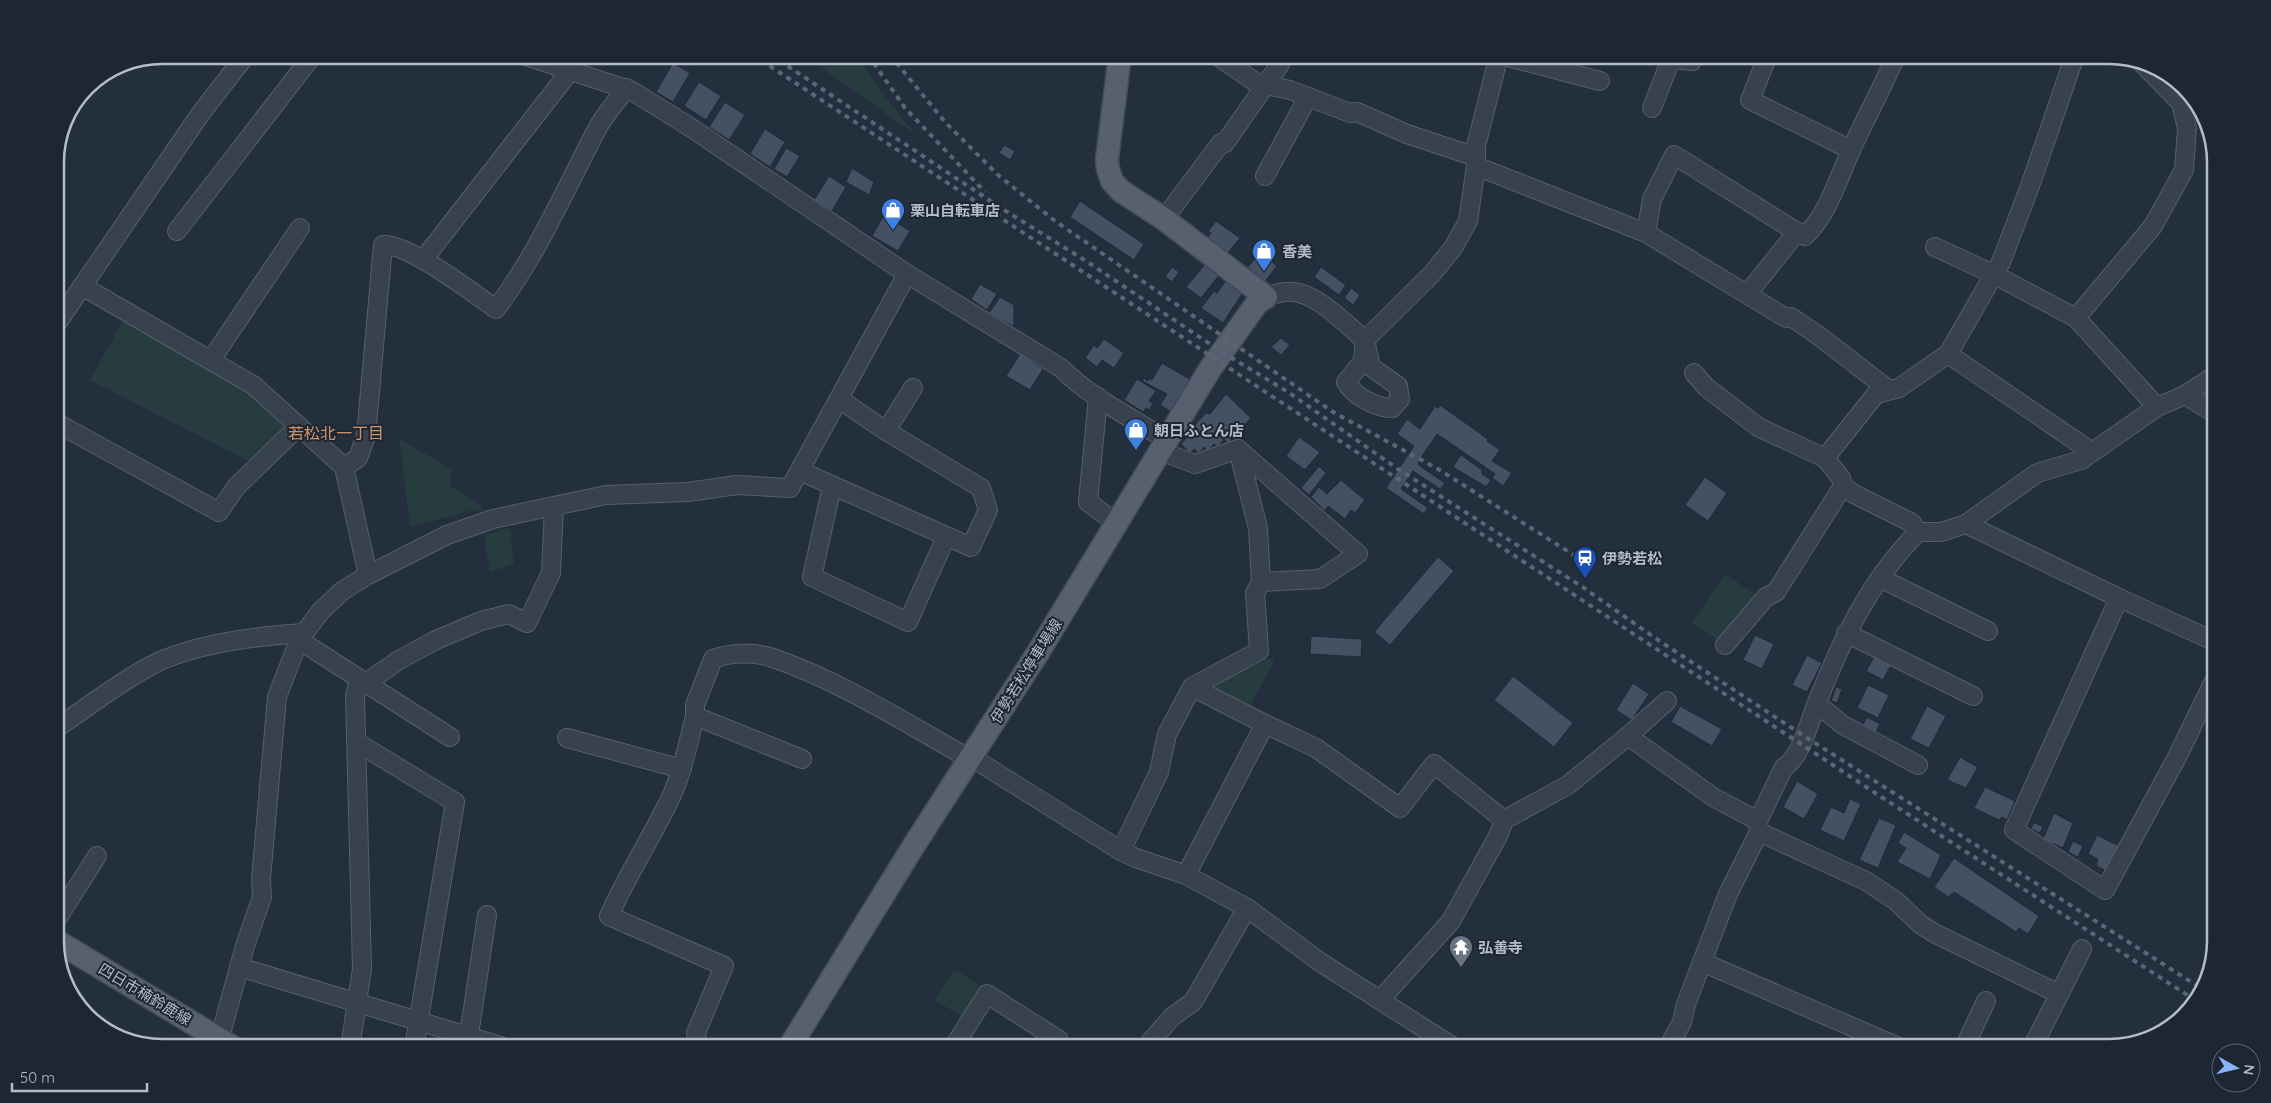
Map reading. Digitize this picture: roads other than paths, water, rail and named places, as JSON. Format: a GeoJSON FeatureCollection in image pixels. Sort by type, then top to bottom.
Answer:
{"type":"FeatureCollection","features":[{"type":"Feature","properties":{"kind":"main road"},"geometry":{"type":"LineString","coordinates":[[1119,64],[1107,159],[1112,181],[1121,191],[1164,219],[1266,297]]}},
{"type":"Feature","properties":{"kind":"main road","name":"伊勢若松停車場線"},"geometry":{"type":"LineString","coordinates":[[795,1039],[1236,330],[1257,303],[1266,297]]}},
{"type":"Feature","properties":{"kind":"main road","name":"四日市楠鈴鹿線"},"geometry":{"type":"LineString","coordinates":[[64,950],[214,1039]]}},
{"type":"Feature","properties":{"kind":"street"},"geometry":{"type":"LineString","coordinates":[[64,313],[201,113],[239,64]]}},
{"type":"Feature","properties":{"kind":"street"},"geometry":{"type":"LineString","coordinates":[[177,231],[306,64]]}},
{"type":"Feature","properties":{"kind":"street"},"geometry":{"type":"LineString","coordinates":[[549,64],[626,88],[690,127],[907,274],[1061,368],[1072,379],[1163,445],[1196,464],[1238,449]]}},
{"type":"Feature","properties":{"kind":"street"},"geometry":{"type":"LineString","coordinates":[[1230,64],[1265,86],[1308,97],[1350,113],[1357,112],[1646,233],[1819,336],[1889,390]]}},
{"type":"Feature","properties":{"kind":"street"},"geometry":{"type":"LineString","coordinates":[[1164,219],[1221,143],[1225,143],[1280,64]]}},
{"type":"Feature","properties":{"kind":"street"},"geometry":{"type":"LineString","coordinates":[[1266,297],[1279,293],[1294,292],[1310,296],[1365,340],[1431,275],[1453,248],[1468,221],[1476,161],[1476,146],[1497,64]]}},
{"type":"Feature","properties":{"kind":"street"},"geometry":{"type":"LineString","coordinates":[[1534,64],[1600,81]]}},
{"type":"Feature","properties":{"kind":"street"},"geometry":{"type":"LineString","coordinates":[[1652,108],[1669,64]]}},
{"type":"Feature","properties":{"kind":"street"},"geometry":{"type":"LineString","coordinates":[[1764,64],[1750,100],[1851,150]]}},
{"type":"Feature","properties":{"kind":"street"},"geometry":{"type":"LineString","coordinates":[[1646,233],[1652,198],[1674,155],[1805,236],[1812,229],[1833,194],[1851,150],[1892,64]]}},
{"type":"Feature","properties":{"kind":"street"},"geometry":{"type":"LineString","coordinates":[[1825,458],[1876,394],[1899,388],[1948,354],[1992,274],[2001,262],[2027,194],[2072,64]]}},
{"type":"Feature","properties":{"kind":"street"},"geometry":{"type":"LineString","coordinates":[[423,260],[570,71]]}},
{"type":"Feature","properties":{"kind":"street"},"geometry":{"type":"LineString","coordinates":[[2163,80],[2183,97]]}},
{"type":"Feature","properties":{"kind":"street"},"geometry":{"type":"LineString","coordinates":[[344,466],[358,458],[366,436],[383,245],[391,245],[423,260],[496,309],[519,279],[598,127],[626,88]]}},
{"type":"Feature","properties":{"kind":"street"},"geometry":{"type":"LineString","coordinates":[[1265,176],[1308,97]]}},
{"type":"Feature","properties":{"kind":"street"},"geometry":{"type":"LineString","coordinates":[[2076,318],[2153,226],[2176,186],[2184,170],[2187,148],[2188,103]]}},
{"type":"Feature","properties":{"kind":"street"},"geometry":{"type":"LineString","coordinates":[[211,360],[300,228]]}},
{"type":"Feature","properties":{"kind":"street"},"geometry":{"type":"LineString","coordinates":[[1748,293],[1797,232]]}},
{"type":"Feature","properties":{"kind":"street"},"geometry":{"type":"LineString","coordinates":[[1936,247],[2076,318],[2157,407]]}},
{"type":"Feature","properties":{"kind":"street"},"geometry":{"type":"LineString","coordinates":[[225,1039],[239,967],[262,896],[267,806],[277,697],[301,636],[320,612],[342,590],[368,575],[447,535],[493,519],[606,495],[688,492],[737,485],[790,488],[907,274]]}},
{"type":"Feature","properties":{"kind":"street"},"geometry":{"type":"LineString","coordinates":[[82,286],[253,385],[344,466],[368,575]]}},
{"type":"Feature","properties":{"kind":"street"},"geometry":{"type":"LineString","coordinates":[[1948,354],[2092,452]]}},
{"type":"Feature","properties":{"kind":"street"},"geometry":{"type":"LineString","coordinates":[[1694,373],[1706,387],[1758,427],[1825,458],[1841,478],[1843,486],[1854,494],[1912,523],[1918,532]]}},
{"type":"Feature","properties":{"kind":"street"},"geometry":{"type":"LineString","coordinates":[[1673,1039],[1682,1022],[1728,894],[1784,767],[1792,763],[1846,632],[1880,578],[1902,548],[1918,532],[1941,532],[1966,524],[2037,473],[2082,460],[2157,407],[2185,395],[2207,381]]}},
{"type":"Feature","properties":{"kind":"street"},"geometry":{"type":"LineString","coordinates":[[886,431],[913,388]]}},
{"type":"Feature","properties":{"kind":"street"},"geometry":{"type":"LineString","coordinates":[[2185,395],[2207,408]]}},
{"type":"Feature","properties":{"kind":"street"},"geometry":{"type":"LineString","coordinates":[[1098,397],[1088,502],[1116,523]]}},
{"type":"Feature","properties":{"kind":"street"},"geometry":{"type":"LineString","coordinates":[[800,471],[971,547],[988,510],[980,488],[886,431],[839,399]]}},
{"type":"Feature","properties":{"kind":"street"},"geometry":{"type":"LineString","coordinates":[[64,427],[219,512],[236,487],[299,426]]}},
{"type":"Feature","properties":{"kind":"street"},"geometry":{"type":"LineString","coordinates":[[1121,851],[1160,772],[1167,734],[1192,687],[1259,651],[1255,593],[1261,582],[1258,528],[1238,449]]}},
{"type":"Feature","properties":{"kind":"street"},"geometry":{"type":"LineString","coordinates":[[1238,449],[1358,554],[1320,579],[1261,582]]}},
{"type":"Feature","properties":{"kind":"street"},"geometry":{"type":"LineString","coordinates":[[832,486],[812,577],[908,622],[946,537]]}},
{"type":"Feature","properties":{"kind":"street"},"geometry":{"type":"LineString","coordinates":[[1725,645],[1766,597],[1776,592],[1843,486]]}},
{"type":"Feature","properties":{"kind":"street"},"geometry":{"type":"LineString","coordinates":[[352,1039],[362,969],[355,696],[363,681],[436,640],[481,621],[509,614],[528,623],[551,573],[554,506]]}},
{"type":"Feature","properties":{"kind":"street"},"geometry":{"type":"LineString","coordinates":[[1966,524],[2119,598],[2207,638]]}},
{"type":"Feature","properties":{"kind":"street"},"geometry":{"type":"LineString","coordinates":[[1880,578],[1988,632]]}},
{"type":"Feature","properties":{"kind":"street"},"geometry":{"type":"LineString","coordinates":[[2119,598],[2014,830],[2105,890],[2176,759],[2207,695]]}},
{"type":"Feature","properties":{"kind":"street"},"geometry":{"type":"LineString","coordinates":[[1846,632],[1973,696]]}},
{"type":"Feature","properties":{"kind":"street"},"geometry":{"type":"LineString","coordinates":[[64,723],[136,674],[156,663],[187,651],[251,638],[301,636],[363,681],[450,737]]}},
{"type":"Feature","properties":{"kind":"street"},"geometry":{"type":"LineString","coordinates":[[697,1039],[696,1033],[724,966],[610,916],[625,881],[671,796],[682,769],[696,705],[714,659],[722,656],[745,654],[772,658],[865,700],[971,758],[1121,851],[1186,875],[1246,908],[1320,962],[1439,1039]]}},
{"type":"Feature","properties":{"kind":"street"},"geometry":{"type":"LineString","coordinates":[[1192,687],[1316,748],[1400,808],[1434,764],[1504,820]]}},
{"type":"Feature","properties":{"kind":"street"},"geometry":{"type":"LineString","coordinates":[[1380,1000],[1450,921],[1498,836],[1504,820],[1568,785],[1667,701]]}},
{"type":"Feature","properties":{"kind":"street"},"geometry":{"type":"LineString","coordinates":[[1817,704],[1843,725],[1918,765]]}},
{"type":"Feature","properties":{"kind":"street"},"geometry":{"type":"LineString","coordinates":[[695,716],[802,759]]}},
{"type":"Feature","properties":{"kind":"street"},"geometry":{"type":"LineString","coordinates":[[1186,875],[1264,724]]}},
{"type":"Feature","properties":{"kind":"street"},"geometry":{"type":"LineString","coordinates":[[1628,736],[1713,797],[1759,826],[1866,881],[1896,901],[1920,924],[2059,994]]}},
{"type":"Feature","properties":{"kind":"street"},"geometry":{"type":"LineString","coordinates":[[567,738],[682,769]]}},
{"type":"Feature","properties":{"kind":"street"},"geometry":{"type":"LineString","coordinates":[[356,742],[455,802],[416,1039]]}},
{"type":"Feature","properties":{"kind":"street"},"geometry":{"type":"LineString","coordinates":[[64,908],[96,856]]}},
{"type":"Feature","properties":{"kind":"street"},"geometry":{"type":"LineString","coordinates":[[1153,1039],[1172,1017],[1193,1002],[1246,908]]}},
{"type":"Feature","properties":{"kind":"street"},"geometry":{"type":"LineString","coordinates":[[469,1036],[487,915]]}},
{"type":"Feature","properties":{"kind":"street"},"geometry":{"type":"LineString","coordinates":[[2036,1039],[2082,949]]}},
{"type":"Feature","properties":{"kind":"street"},"geometry":{"type":"LineString","coordinates":[[1702,962],[1879,1039]]}},
{"type":"Feature","properties":{"kind":"street"},"geometry":{"type":"LineString","coordinates":[[239,967],[478,1039]]}},
{"type":"Feature","properties":{"kind":"street"},"geometry":{"type":"LineString","coordinates":[[959,1039],[987,994],[1057,1039]]}},
{"type":"Feature","properties":{"kind":"street"},"geometry":{"type":"LineString","coordinates":[[1968,1039],[1986,1001]]}},
{"type":"Feature","properties":{"kind":"railway"},"geometry":{"type":"LineString","coordinates":[[767,64],[1886,800],[2190,997]]}},
{"type":"Feature","properties":{"kind":"railway"},"geometry":{"type":"LineString","coordinates":[[785,64],[1222,352],[1288,392],[1398,469],[1581,586],[1658,640],[1804,736],[2197,985]]}},
{"type":"Feature","properties":{"kind":"railway"},"geometry":{"type":"LineString","coordinates":[[874,64],[905,108],[985,192]]}},
{"type":"Feature","properties":{"kind":"railway"},"geometry":{"type":"LineString","coordinates":[[897,64],[945,122],[998,175],[1055,221],[1333,412],[1438,469],[1591,566]]}},
{"type":"Feature","properties":{"kind":"place","name":"栗山自転車店"},"geometry":{"type":"Point","coordinates":[893,231]}},
{"type":"Feature","properties":{"kind":"place","name":"香美"},"geometry":{"type":"Point","coordinates":[1264,272]}},
{"type":"Feature","properties":{"kind":"place","name":"朝日ふとん店"},"geometry":{"type":"Point","coordinates":[1136,451]}},
{"type":"Feature","properties":{"kind":"place","name":"伊勢若松"},"geometry":{"type":"Point","coordinates":[1585,579]}},
{"type":"Feature","properties":{"kind":"place","name":"弘善寺"},"geometry":{"type":"Point","coordinates":[1461,968]}},
{"type":"Feature","properties":{"kind":"district","name":"若松北一丁目"},"geometry":{"type":"Point","coordinates":[336,433]}}]}
